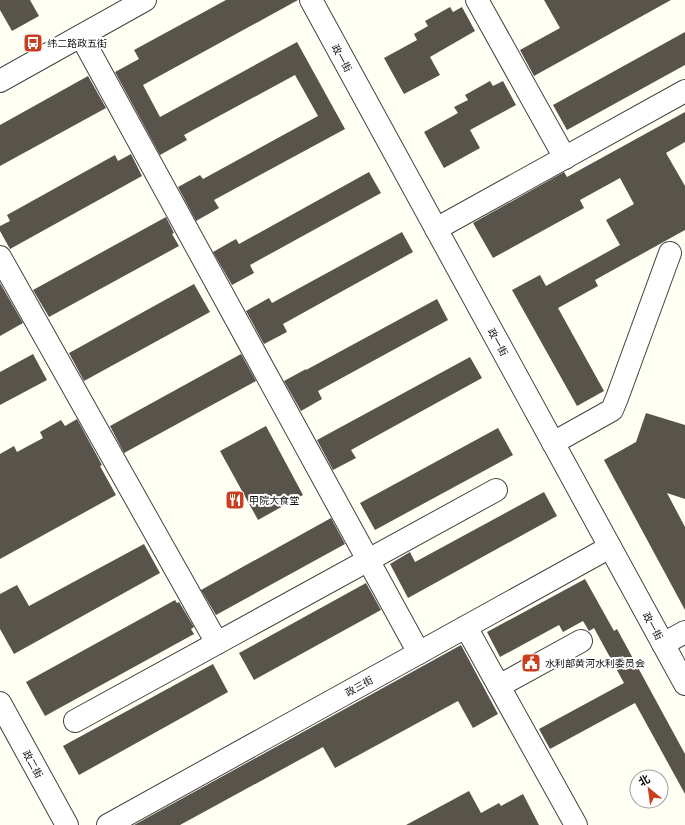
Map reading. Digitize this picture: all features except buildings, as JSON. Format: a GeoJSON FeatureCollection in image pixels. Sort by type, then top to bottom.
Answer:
{"type":"FeatureCollection","features":[{"type":"Feature","properties":{"kind":"street"},"geometry":{"type":"LineString","coordinates":[[1,79],[145,0]]}},
{"type":"Feature","properties":{"kind":"street","name":"政一街"},"geometry":{"type":"LineString","coordinates":[[311,0],[685,684]]}},
{"type":"Feature","properties":{"kind":"street"},"geometry":{"type":"LineString","coordinates":[[477,0],[564,158]]}},
{"type":"Feature","properties":{"kind":"street"},"geometry":{"type":"LineString","coordinates":[[81,36],[420,653]]}},
{"type":"Feature","properties":{"kind":"street"},"geometry":{"type":"LineString","coordinates":[[436,229],[685,91]]}},
{"type":"Feature","properties":{"kind":"street"},"geometry":{"type":"LineString","coordinates":[[553,443],[612,410],[670,253]]}},
{"type":"Feature","properties":{"kind":"street"},"geometry":{"type":"LineString","coordinates":[[0,257],[217,643]]}},
{"type":"Feature","properties":{"kind":"street"},"geometry":{"type":"LineString","coordinates":[[75,721],[496,490]]}},
{"type":"Feature","properties":{"kind":"street","name":"政三街"},"geometry":{"type":"LineString","coordinates":[[108,825],[610,547]]}},
{"type":"Feature","properties":{"kind":"street"},"geometry":{"type":"LineString","coordinates":[[466,627],[576,825]]}},
{"type":"Feature","properties":{"kind":"street"},"geometry":{"type":"LineString","coordinates":[[663,644],[685,632]]}},
{"type":"Feature","properties":{"kind":"street"},"geometry":{"type":"LineString","coordinates":[[498,686],[581,641]]}},
{"type":"Feature","properties":{"kind":"street","name":"政二街"},"geometry":{"type":"LineString","coordinates":[[0,703],[67,825]]}},
{"type":"Feature","properties":{"kind":"place","name":"纬二路政五街"},"geometry":{"type":"Point","coordinates":[33,43]}},
{"type":"Feature","properties":{"kind":"place","name":"甲院大食堂"},"geometry":{"type":"Point","coordinates":[235,500]}},
{"type":"Feature","properties":{"kind":"place","name":"水利部黄河水利委员会"},"geometry":{"type":"Point","coordinates":[531,663]}}]}
